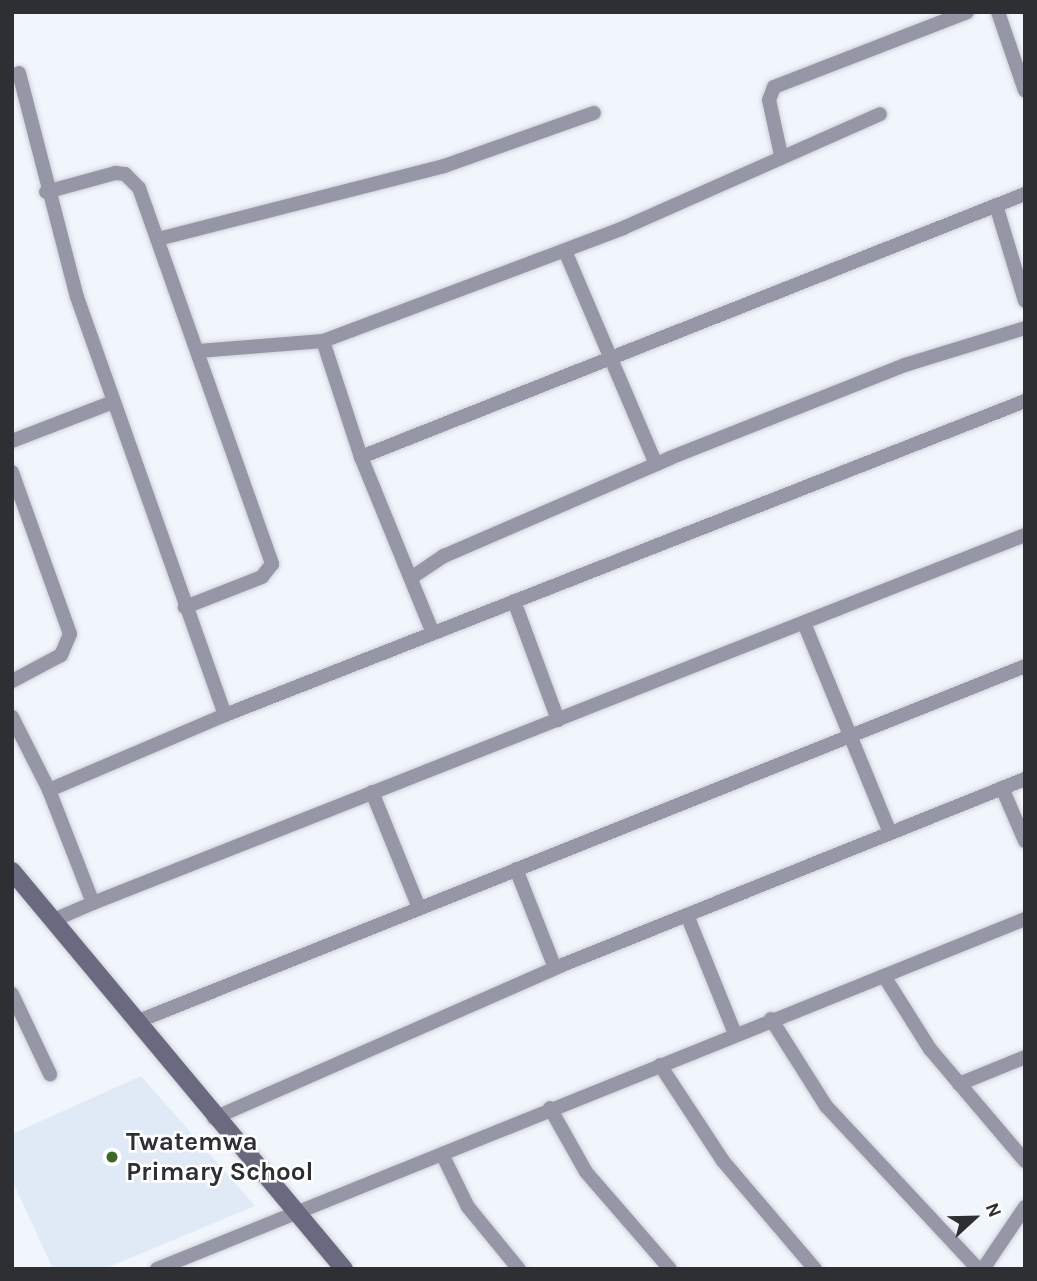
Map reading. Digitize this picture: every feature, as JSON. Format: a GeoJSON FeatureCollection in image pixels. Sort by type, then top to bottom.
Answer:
{"type":"FeatureCollection","features":[{"type":"Feature","properties":{"kind":"main road"},"geometry":{"type":"LineString","coordinates":[[15,879],[57,919],[214,1118],[344,1269]]}},
{"type":"Feature","properties":{"kind":"street"},"geometry":{"type":"LineString","coordinates":[[782,155],[769,100],[774,87],[967,12]]}},
{"type":"Feature","properties":{"kind":"street"},"geometry":{"type":"LineString","coordinates":[[998,12],[1019,57],[1025,91]]}},
{"type":"Feature","properties":{"kind":"street"},"geometry":{"type":"LineString","coordinates":[[19,73],[46,192],[113,402],[225,715]]}},
{"type":"Feature","properties":{"kind":"street"},"geometry":{"type":"LineString","coordinates":[[158,239],[444,166],[594,113]]}},
{"type":"Feature","properties":{"kind":"street"},"geometry":{"type":"LineString","coordinates":[[199,351],[323,341],[565,251],[880,114]]}},
{"type":"Feature","properties":{"kind":"street"},"geometry":{"type":"LineString","coordinates":[[46,192],[125,173],[139,188],[199,351],[272,568],[186,607]]}},
{"type":"Feature","properties":{"kind":"street"},"geometry":{"type":"LineString","coordinates":[[361,457],[607,357],[1025,194]]}},
{"type":"Feature","properties":{"kind":"street"},"geometry":{"type":"LineString","coordinates":[[996,205],[1025,301]]}},
{"type":"Feature","properties":{"kind":"street"},"geometry":{"type":"LineString","coordinates":[[565,251],[607,357],[656,464]]}},
{"type":"Feature","properties":{"kind":"street"},"geometry":{"type":"LineString","coordinates":[[411,578],[444,556],[656,464],[905,365],[1025,328]]}},
{"type":"Feature","properties":{"kind":"street"},"geometry":{"type":"LineString","coordinates":[[323,341],[361,457],[433,633]]}},
{"type":"Feature","properties":{"kind":"street"},"geometry":{"type":"LineString","coordinates":[[49,790],[225,715],[1025,401]]}},
{"type":"Feature","properties":{"kind":"street"},"geometry":{"type":"LineString","coordinates":[[12,441],[113,402]]}},
{"type":"Feature","properties":{"kind":"street"},"geometry":{"type":"LineString","coordinates":[[12,472],[70,634],[61,654],[12,681]]}},
{"type":"Feature","properties":{"kind":"street"},"geometry":{"type":"LineString","coordinates":[[57,919],[93,902],[1025,535]]}},
{"type":"Feature","properties":{"kind":"street"},"geometry":{"type":"LineString","coordinates":[[514,601],[558,720]]}},
{"type":"Feature","properties":{"kind":"street"},"geometry":{"type":"LineString","coordinates":[[804,622],[890,834]]}},
{"type":"Feature","properties":{"kind":"street"},"geometry":{"type":"LineString","coordinates":[[136,1021],[1025,666]]}},
{"type":"Feature","properties":{"kind":"street"},"geometry":{"type":"LineString","coordinates":[[12,717],[49,790],[93,902]]}},
{"type":"Feature","properties":{"kind":"street"},"geometry":{"type":"LineString","coordinates":[[214,1118],[555,968],[1025,779]]}},
{"type":"Feature","properties":{"kind":"street"},"geometry":{"type":"LineString","coordinates":[[1002,788],[1025,841]]}},
{"type":"Feature","properties":{"kind":"street"},"geometry":{"type":"LineString","coordinates":[[372,792],[419,908]]}},
{"type":"Feature","properties":{"kind":"street"},"geometry":{"type":"LineString","coordinates":[[516,869],[555,968]]}},
{"type":"Feature","properties":{"kind":"street"},"geometry":{"type":"LineString","coordinates":[[687,915],[735,1034]]}},
{"type":"Feature","properties":{"kind":"street"},"geometry":{"type":"LineString","coordinates":[[157,1269],[185,1264],[296,1214],[550,1108],[1025,919]]}},
{"type":"Feature","properties":{"kind":"street"},"geometry":{"type":"LineString","coordinates":[[884,976],[959,1084],[1025,1161]]}},
{"type":"Feature","properties":{"kind":"street"},"geometry":{"type":"LineString","coordinates":[[12,994],[50,1074]]}},
{"type":"Feature","properties":{"kind":"street"},"geometry":{"type":"LineString","coordinates":[[771,1019],[826,1106],[980,1269],[1025,1207]]}},
{"type":"Feature","properties":{"kind":"street"},"geometry":{"type":"LineString","coordinates":[[959,1084],[1025,1057]]}},
{"type":"Feature","properties":{"kind":"street"},"geometry":{"type":"LineString","coordinates":[[660,1065],[723,1161],[815,1269]]}},
{"type":"Feature","properties":{"kind":"street"},"geometry":{"type":"LineString","coordinates":[[550,1108],[586,1172],[670,1269]]}},
{"type":"Feature","properties":{"kind":"street"},"geometry":{"type":"LineString","coordinates":[[442,1154],[468,1207],[519,1269]]}},
{"type":"Feature","properties":{"kind":"shaded area","name":"Twatemwa Primary School"},"geometry":{"type":"Polygon","coordinates":[[[141,1076],[255,1206],[104,1269],[53,1269],[12,1180],[12,1134],[141,1076]]]}},
{"type":"Feature","properties":{"kind":"place","name":"Twatemwa Primary School"},"geometry":{"type":"Point","coordinates":[112,1157]}}]}
